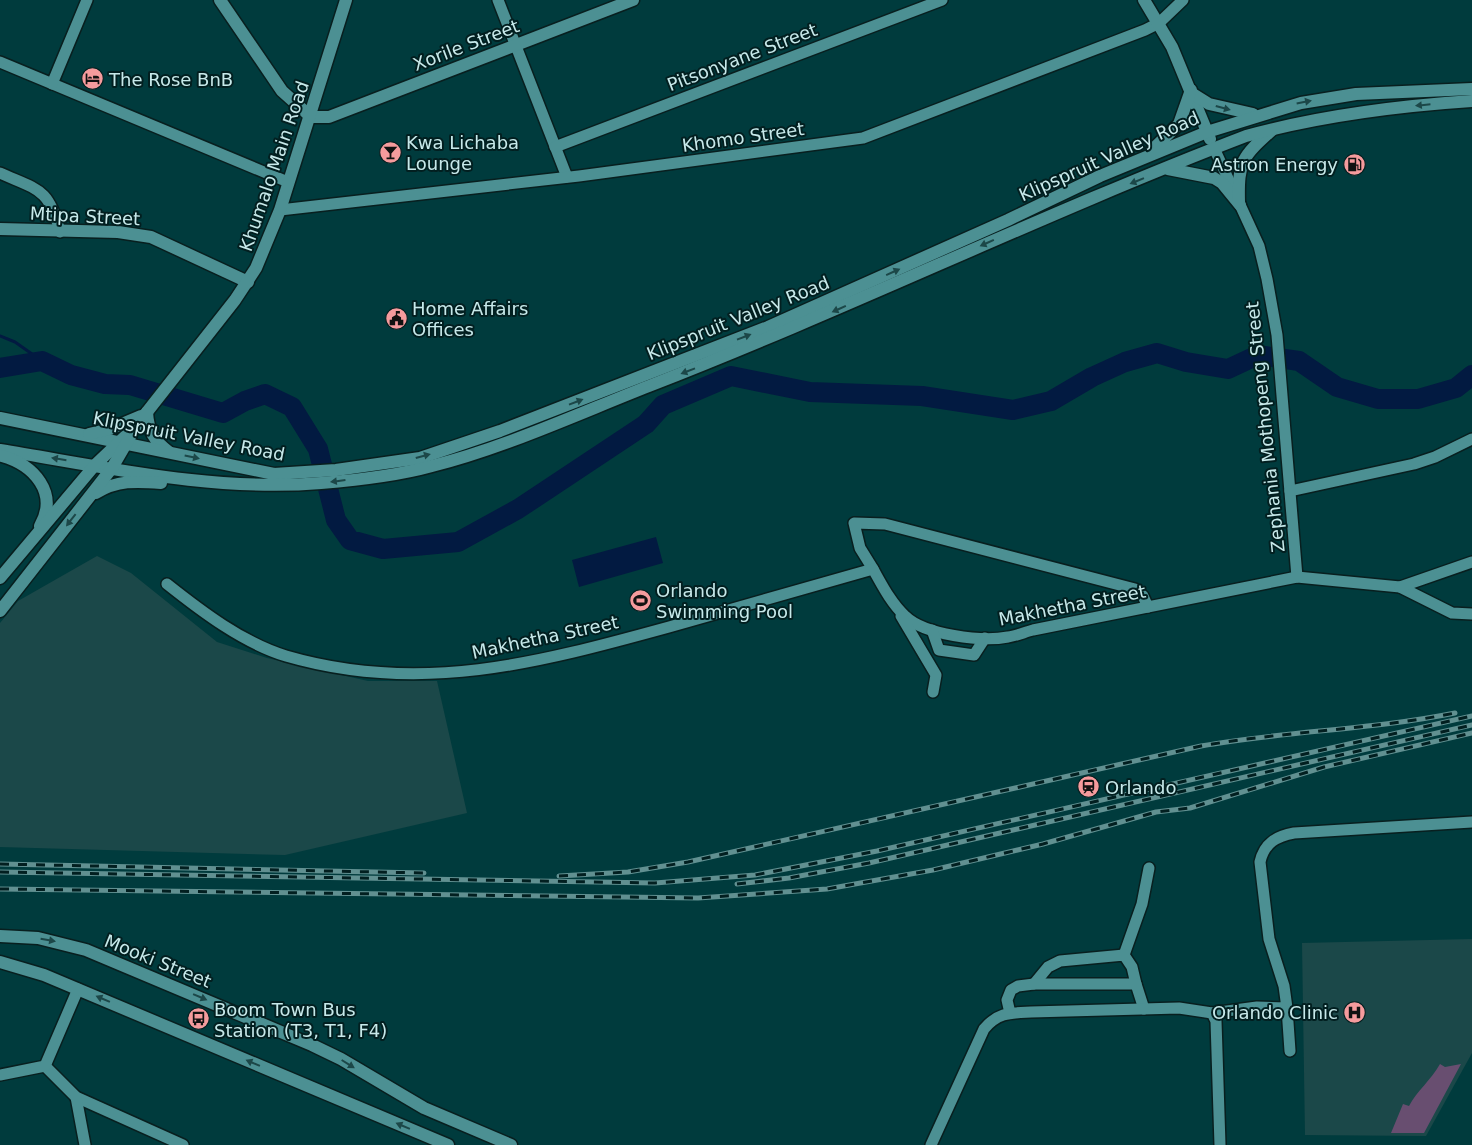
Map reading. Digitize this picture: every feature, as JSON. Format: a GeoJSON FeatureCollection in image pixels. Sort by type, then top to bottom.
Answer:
{"type":"FeatureCollection","features":[{"type":"Feature","properties":{"kind":"main road"},"geometry":{"type":"LineString","coordinates":[[220,0],[282,91],[311,117]]}},
{"type":"Feature","properties":{"kind":"main road","name":"Khumalo Main Road"},"geometry":{"type":"LineString","coordinates":[[122,443],[248,282],[262,256],[280,210],[311,117],[346,0]]}},
{"type":"Feature","properties":{"kind":"main road","name":"Xorile Street"},"geometry":{"type":"LineString","coordinates":[[311,117],[329,117],[633,0]]}},
{"type":"Feature","properties":{"kind":"main road","name":"Zephania Mothopeng Street"},"geometry":{"type":"LineString","coordinates":[[1144,0],[1160,23],[1192,92],[1214,148]]}},
{"type":"Feature","properties":{"kind":"main road","name":"Klipspruit Valley Road"},"geometry":{"type":"LineString","coordinates":[[376,471],[500,431],[768,327],[1008,220],[1145,156],[1257,114],[1301,103],[1356,94],[1472,89]]}},
{"type":"Feature","properties":{"kind":"main road"},"geometry":{"type":"LineString","coordinates":[[1145,156],[1179,124],[1192,92],[1217,107],[1257,114]]}},
{"type":"Feature","properties":{"kind":"main road","name":"Klipspruit Valley Road"},"geometry":{"type":"LineString","coordinates":[[0,450],[112,468],[248,485],[432,466],[456,459],[650,386],[799,327],[1031,224],[1168,169],[1214,148],[1274,128],[1409,106],[1472,101]]}},
{"type":"Feature","properties":{"kind":"main road"},"geometry":{"type":"LineString","coordinates":[[1239,203],[1238,175],[1243,159],[1274,128]]}},
{"type":"Feature","properties":{"kind":"main road"},"geometry":{"type":"LineString","coordinates":[[1168,169],[1214,178],[1222,183],[1239,203]]}},
{"type":"Feature","properties":{"kind":"main road","name":"Mtipa Street"},"geometry":{"type":"LineString","coordinates":[[0,229],[118,232],[151,237],[248,282]]}},
{"type":"Feature","properties":{"kind":"main road"},"geometry":{"type":"LineString","coordinates":[[88,434],[124,424],[147,412],[151,433],[157,443],[169,452]]}},
{"type":"Feature","properties":{"kind":"main road","name":"Klipspruit Valley Road"},"geometry":{"type":"LineString","coordinates":[[0,418],[88,434],[122,443],[299,479]]}},
{"type":"Feature","properties":{"kind":"main road"},"geometry":{"type":"LineString","coordinates":[[0,578],[95,465],[122,443]]}},
{"type":"Feature","properties":{"kind":"main road"},"geometry":{"type":"LineString","coordinates":[[0,611],[112,468],[122,443]]}},
{"type":"Feature","properties":{"kind":"main road"},"geometry":{"type":"LineString","coordinates":[[0,455],[26,466],[34,472],[46,496],[44,519],[31,542]]}},
{"type":"Feature","properties":{"kind":"main road"},"geometry":{"type":"LineString","coordinates":[[90,497],[113,484],[132,481],[219,488],[248,485]]}},
{"type":"Feature","properties":{"kind":"main road","name":"Mooki Street"},"geometry":{"type":"LineString","coordinates":[[0,936],[64,943],[120,963],[312,1045],[341,1059],[424,1108],[511,1145]]}},
{"type":"Feature","properties":{"kind":"main road"},"geometry":{"type":"LineString","coordinates":[[0,962],[44,974],[448,1145]]}},
{"type":"Feature","properties":{"kind":"street"},"geometry":{"type":"LineString","coordinates":[[52,84],[87,0]]}},
{"type":"Feature","properties":{"kind":"street"},"geometry":{"type":"LineString","coordinates":[[498,0],[567,176]]}},
{"type":"Feature","properties":{"kind":"street","name":"Pitsonyane Street"},"geometry":{"type":"LineString","coordinates":[[555,147],[942,0]]}},
{"type":"Feature","properties":{"kind":"street","name":"Khomo Street"},"geometry":{"type":"LineString","coordinates":[[280,210],[864,138],[1160,23],[1183,0]]}},
{"type":"Feature","properties":{"kind":"street"},"geometry":{"type":"LineString","coordinates":[[0,62],[288,182]]}},
{"type":"Feature","properties":{"kind":"street","name":"Zephania Mothopeng Street"},"geometry":{"type":"LineString","coordinates":[[1214,148],[1259,246],[1267,279],[1277,335],[1298,577]]}},
{"type":"Feature","properties":{"kind":"street"},"geometry":{"type":"LineString","coordinates":[[0,173],[40,190],[54,208],[60,232]]}},
{"type":"Feature","properties":{"kind":"street"},"geometry":{"type":"LineString","coordinates":[[1290,491],[1414,464],[1435,457],[1472,439]]}},
{"type":"Feature","properties":{"kind":"street"},"geometry":{"type":"LineString","coordinates":[[873,569],[860,548],[854,523],[885,524],[1135,589],[1143,596],[1148,607]]}},
{"type":"Feature","properties":{"kind":"street"},"geometry":{"type":"LineString","coordinates":[[1400,587],[1472,562]]}},
{"type":"Feature","properties":{"kind":"street","name":"Makhetha Street"},"geometry":{"type":"LineString","coordinates":[[167,584],[210,616],[284,655],[354,672],[407,675],[454,673],[554,657],[873,569],[894,604],[906,618],[932,630],[986,638],[1007,637],[1033,630],[1298,577],[1400,587]]}},
{"type":"Feature","properties":{"kind":"street"},"geometry":{"type":"LineString","coordinates":[[1400,587],[1452,613],[1472,614]]}},
{"type":"Feature","properties":{"kind":"street"},"geometry":{"type":"LineString","coordinates":[[894,604],[936,675],[933,692]]}},
{"type":"Feature","properties":{"kind":"street"},"geometry":{"type":"LineString","coordinates":[[932,630],[939,650],[974,656],[986,638]]}},
{"type":"Feature","properties":{"kind":"street"},"geometry":{"type":"LineString","coordinates":[[1290,1052],[1284,986],[1275,962],[1268,929],[1260,862],[1262,852],[1268,844],[1280,835],[1294,833],[1472,822]]}},
{"type":"Feature","properties":{"kind":"street"},"geometry":{"type":"LineString","coordinates":[[1124,955],[1142,904],[1148,868]]}},
{"type":"Feature","properties":{"kind":"street"},"geometry":{"type":"LineString","coordinates":[[1124,955],[1132,967],[1144,1009]]}},
{"type":"Feature","properties":{"kind":"street"},"geometry":{"type":"LineString","coordinates":[[1034,984],[1048,967],[1060,961],[1124,955]]}},
{"type":"Feature","properties":{"kind":"street"},"geometry":{"type":"LineString","coordinates":[[1010,1013],[1007,1000],[1011,990],[1018,986],[1034,984],[1136,984]]}},
{"type":"Feature","properties":{"kind":"street"},"geometry":{"type":"LineString","coordinates":[[45,1066],[78,989]]}},
{"type":"Feature","properties":{"kind":"street"},"geometry":{"type":"LineString","coordinates":[[931,1145],[984,1029],[992,1019],[1010,1013],[1179,1008],[1212,1013],[1257,1007],[1287,1008]]}},
{"type":"Feature","properties":{"kind":"street"},"geometry":{"type":"LineString","coordinates":[[1212,1013],[1218,1033],[1220,1145]]}},
{"type":"Feature","properties":{"kind":"street"},"geometry":{"type":"LineString","coordinates":[[0,1075],[45,1066]]}},
{"type":"Feature","properties":{"kind":"street"},"geometry":{"type":"LineString","coordinates":[[45,1066],[76,1097],[183,1145]]}},
{"type":"Feature","properties":{"kind":"street"},"geometry":{"type":"LineString","coordinates":[[76,1097],[85,1145]]}},
{"type":"Feature","properties":{"kind":"shaded area"},"geometry":{"type":"Polygon","coordinates":[[[97,556],[131,573],[217,642],[267,658],[368,681],[437,681],[467,813],[285,855],[0,847],[0,623],[18,601],[97,556]]]}},
{"type":"Feature","properties":{"kind":"shaded area"},"geometry":{"type":"Polygon","coordinates":[[[1472,939],[1472,1053],[1426,1136],[1305,1135],[1302,943],[1472,939]]]}},
{"type":"Feature","properties":{"kind":"shaded area"},"geometry":{"type":"Polygon","coordinates":[[[1440,1064],[1445,1067],[1461,1064],[1424,1133],[1391,1133],[1403,1104],[1409,1106],[1440,1064]]]}},
{"type":"Feature","properties":{"kind":"water"},"geometry":{"type":"Polygon","coordinates":[[[656,537],[663,563],[579,587],[572,560],[656,537]]]}},
{"type":"Feature","properties":{"kind":"waterway"},"geometry":{"type":"LineString","coordinates":[[0,336],[15,342],[42,361]]}},
{"type":"Feature","properties":{"kind":"waterway"},"geometry":{"type":"LineString","coordinates":[[0,368],[42,361],[71,375],[105,384],[130,385],[223,413],[245,401],[265,394],[292,407],[318,449],[336,520],[350,540],[383,549],[458,542],[518,509],[646,424],[663,405],[731,376],[810,392],[922,396],[1013,410],[1051,401],[1092,377],[1125,362],[1157,353],[1186,362],[1228,369],[1258,355],[1299,361],[1337,387],[1378,399],[1418,399],[1456,388],[1472,375]]}},
{"type":"Feature","properties":{"kind":"railway"},"geometry":{"type":"LineString","coordinates":[[559,876],[628,872],[688,862],[1201,746],[1423,719],[1455,713]]}},
{"type":"Feature","properties":{"kind":"railway"},"geometry":{"type":"LineString","coordinates":[[0,872],[655,883],[755,875],[877,851],[1472,716]]}},
{"type":"Feature","properties":{"kind":"railway"},"geometry":{"type":"LineString","coordinates":[[737,884],[789,878],[869,863],[1472,725]]}},
{"type":"Feature","properties":{"kind":"railway"},"geometry":{"type":"LineString","coordinates":[[0,889],[698,898],[827,889],[933,870],[1043,844],[1156,812],[1190,808],[1324,767],[1472,733]]}},
{"type":"Feature","properties":{"kind":"railway"},"geometry":{"type":"LineString","coordinates":[[0,864],[424,873]]}},
{"type":"Feature","properties":{"kind":"place","name":"The Rose BnB"},"geometry":{"type":"Point","coordinates":[93,79]}},
{"type":"Feature","properties":{"kind":"place","name":"Kwa Lichaba Lounge"},"geometry":{"type":"Point","coordinates":[390,152]}},
{"type":"Feature","properties":{"kind":"place","name":"Astron Energy"},"geometry":{"type":"Point","coordinates":[1354,164]}},
{"type":"Feature","properties":{"kind":"place","name":"Home Affairs Offices"},"geometry":{"type":"Point","coordinates":[396,318]}},
{"type":"Feature","properties":{"kind":"place","name":"Orlando Swimming Pool"},"geometry":{"type":"Point","coordinates":[640,600]}},
{"type":"Feature","properties":{"kind":"place","name":"Orlando"},"geometry":{"type":"Point","coordinates":[1089,787]}},
{"type":"Feature","properties":{"kind":"place","name":"Orlando Clinic"},"geometry":{"type":"Point","coordinates":[1354,1012]}},
{"type":"Feature","properties":{"kind":"place","name":"Boom Town Bus Station (T3, T1, F4)"},"geometry":{"type":"Point","coordinates":[198,1019]}}]}
